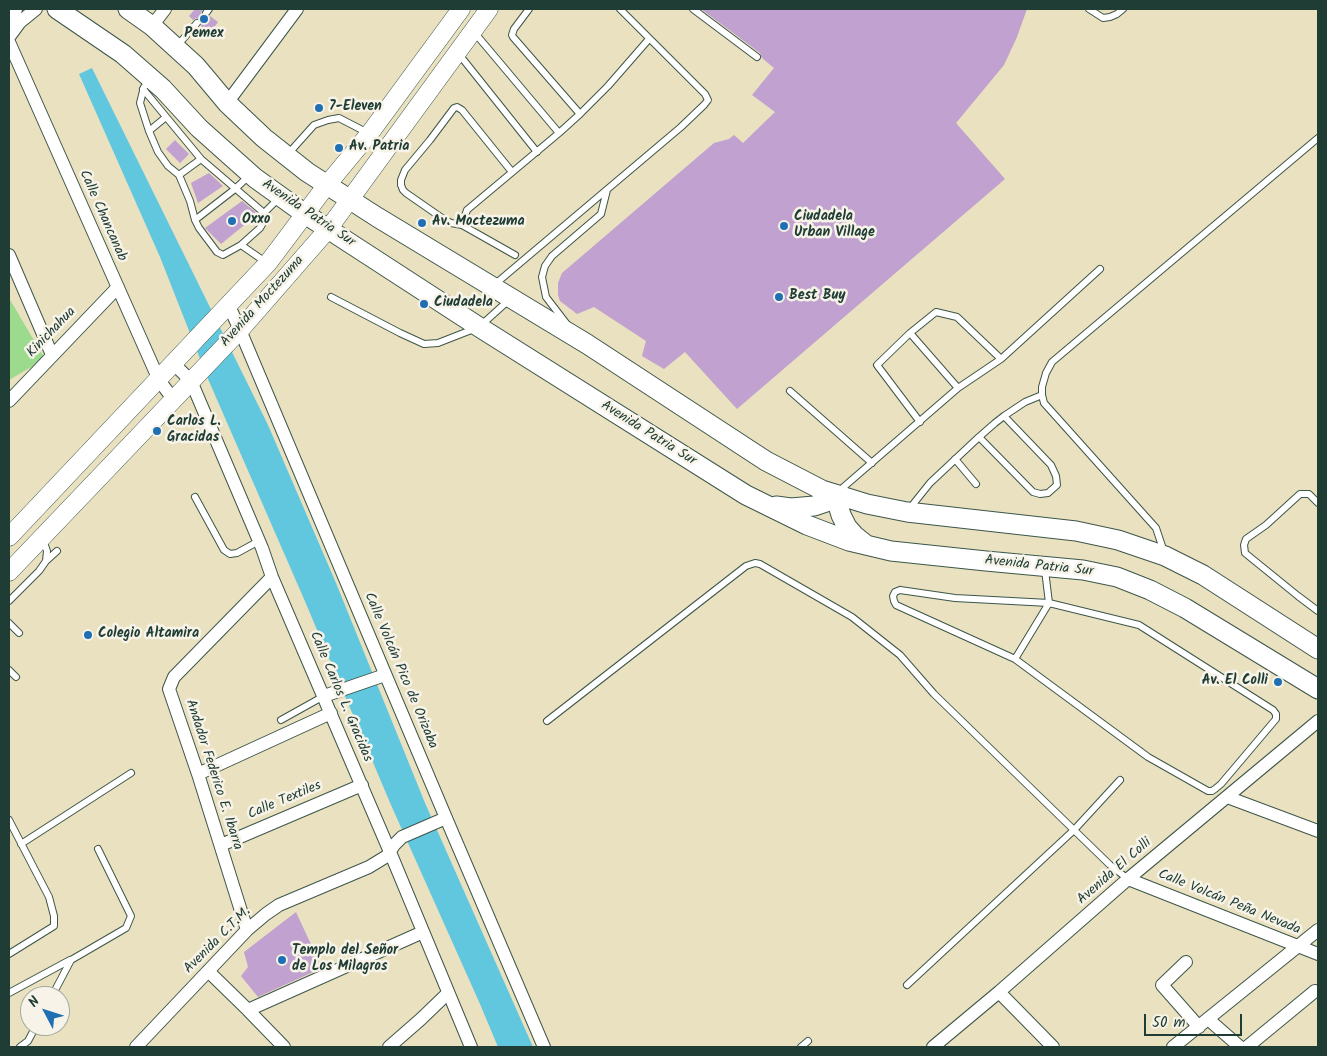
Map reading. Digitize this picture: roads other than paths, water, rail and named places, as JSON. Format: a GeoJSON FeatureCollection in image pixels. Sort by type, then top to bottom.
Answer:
{"type":"FeatureCollection","features":[{"type":"Feature","properties":{"kind":"main road","name":"Avenida Patria Sur"},"geometry":{"type":"LineString","coordinates":[[57,9],[123,54],[146,84],[163,89],[192,134],[306,214],[479,327],[746,495],[807,525],[849,541],[891,551],[986,562],[1084,570],[1117,577],[1150,590],[1185,608],[1318,690]]}},
{"type":"Feature","properties":{"kind":"main road"},"geometry":{"type":"LineString","coordinates":[[128,9],[152,26],[196,66],[227,104],[264,138],[326,186],[587,344],[766,461],[822,490],[867,504],[907,512],[1076,531],[1118,540],[1165,556],[1203,575],[1318,649]]}},
{"type":"Feature","properties":{"kind":"main road"},"geometry":{"type":"LineString","coordinates":[[767,505],[791,508],[814,506],[826,502],[835,494]]}},
{"type":"Feature","properties":{"kind":"main road"},"geometry":{"type":"LineString","coordinates":[[835,494],[841,515],[847,527],[867,545]]}},
{"type":"Feature","properties":{"kind":"street"},"geometry":{"type":"LineString","coordinates":[[9,30],[16,9]]}},
{"type":"Feature","properties":{"kind":"street"},"geometry":{"type":"LineString","coordinates":[[9,37],[20,22],[36,9]]}},
{"type":"Feature","properties":{"kind":"street"},"geometry":{"type":"LineString","coordinates":[[152,26],[165,9]]}},
{"type":"Feature","properties":{"kind":"street"},"geometry":{"type":"LineString","coordinates":[[227,104],[297,9]]}},
{"type":"Feature","properties":{"kind":"street","name":"Avenida Moctezuma"},"geometry":{"type":"LineString","coordinates":[[9,536],[226,310],[268,263],[326,186],[370,133],[461,9]]}},
{"type":"Feature","properties":{"kind":"street","name":"Avenida Moctezuma"},"geometry":{"type":"LineString","coordinates":[[9,572],[235,335],[329,228],[489,9]]}},
{"type":"Feature","properties":{"kind":"street","name":"Calle Chancanab"},"geometry":{"type":"LineString","coordinates":[[9,42],[159,380],[173,399]]}},
{"type":"Feature","properties":{"kind":"street"},"geometry":{"type":"LineString","coordinates":[[9,255],[52,355]]}},
{"type":"Feature","properties":{"kind":"street","name":"Kinichahua"},"geometry":{"type":"LineString","coordinates":[[9,400],[118,287]]}},
{"type":"Feature","properties":{"kind":"street","name":"Calle Volcán Pico de Orizaba"},"geometry":{"type":"LineString","coordinates":[[226,310],[441,820],[544,1047]]}},
{"type":"Feature","properties":{"kind":"street","name":"Calle Carlos L. Gracidas"},"geometry":{"type":"LineString","coordinates":[[174,364],[196,375],[272,577],[362,785],[468,1046]]}},
{"type":"Feature","properties":{"kind":"street","name":"Andador Federico E. Ibarra"},"geometry":{"type":"LineString","coordinates":[[247,930],[198,774],[169,690],[174,677],[272,577]]}},
{"type":"Feature","properties":{"kind":"street"},"geometry":{"type":"LineString","coordinates":[[324,696],[381,677]]}},
{"type":"Feature","properties":{"kind":"street"},"geometry":{"type":"LineString","coordinates":[[198,774],[331,713]]}},
{"type":"Feature","properties":{"kind":"street","name":"Avenida El Colli"},"geometry":{"type":"LineString","coordinates":[[933,1047],[1128,879],[1318,721]]}},
{"type":"Feature","properties":{"kind":"street","name":"Calle Textiles"},"geometry":{"type":"LineString","coordinates":[[221,845],[362,785]]}},
{"type":"Feature","properties":{"kind":"street"},"geometry":{"type":"LineString","coordinates":[[1227,797],[1318,831]]}},
{"type":"Feature","properties":{"kind":"street","name":"Avenida C.T.M."},"geometry":{"type":"LineString","coordinates":[[136,1047],[247,930],[266,914],[279,905],[369,867],[390,852],[402,837],[441,820]]}},
{"type":"Feature","properties":{"kind":"street","name":"Calle Volcán Peña Nevada"},"geometry":{"type":"LineString","coordinates":[[1128,879],[1318,954]]}},
{"type":"Feature","properties":{"kind":"street"},"geometry":{"type":"LineString","coordinates":[[1173,1047],[1318,930]]}},
{"type":"Feature","properties":{"kind":"street"},"geometry":{"type":"LineString","coordinates":[[248,1010],[423,932]]}},
{"type":"Feature","properties":{"kind":"street"},"geometry":{"type":"LineString","coordinates":[[1186,962],[1162,985],[1203,1023],[1240,1047]]}},
{"type":"Feature","properties":{"kind":"street"},"geometry":{"type":"LineString","coordinates":[[208,972],[284,1047]]}},
{"type":"Feature","properties":{"kind":"street"},"geometry":{"type":"LineString","coordinates":[[1246,1047],[1315,991]]}},
{"type":"Feature","properties":{"kind":"street"},"geometry":{"type":"LineString","coordinates":[[999,992],[1053,1047]]}},
{"type":"Feature","properties":{"kind":"street"},"geometry":{"type":"LineString","coordinates":[[389,1047],[448,993]]}},
{"type":"Feature","properties":{"kind":"lane"},"geometry":{"type":"LineString","coordinates":[[529,9],[514,29],[512,35],[580,114]]}},
{"type":"Feature","properties":{"kind":"lane"},"geometry":{"type":"LineString","coordinates":[[493,286],[607,190],[698,111],[708,100],[707,96],[620,9]]}},
{"type":"Feature","properties":{"kind":"lane"},"geometry":{"type":"LineString","coordinates":[[693,9],[757,57]]}},
{"type":"Feature","properties":{"kind":"lane"},"geometry":{"type":"LineString","coordinates":[[1089,9],[1103,18],[1117,14],[1123,9]]}},
{"type":"Feature","properties":{"kind":"lane"},"geometry":{"type":"LineString","coordinates":[[175,47],[197,22]]}},
{"type":"Feature","properties":{"kind":"lane"},"geometry":{"type":"LineString","coordinates":[[473,31],[559,134]]}},
{"type":"Feature","properties":{"kind":"lane"},"geometry":{"type":"LineString","coordinates":[[462,225],[468,210],[559,134],[621,73],[649,39]]}},
{"type":"Feature","properties":{"kind":"lane"},"geometry":{"type":"LineString","coordinates":[[457,52],[537,152]]}},
{"type":"Feature","properties":{"kind":"lane"},"geometry":{"type":"LineString","coordinates":[[146,84],[166,117],[192,134],[201,159],[264,214]]}},
{"type":"Feature","properties":{"kind":"lane"},"geometry":{"type":"LineString","coordinates":[[146,84],[140,102],[149,131],[158,152],[168,166],[179,175],[190,201],[195,220],[217,252],[223,254],[241,245],[263,225],[264,214],[280,196]]}},
{"type":"Feature","properties":{"kind":"lane"},"geometry":{"type":"LineString","coordinates":[[512,172],[462,110],[457,107],[454,108],[405,170],[401,185],[406,193],[442,218],[451,223],[462,225],[514,255]]}},
{"type":"Feature","properties":{"kind":"lane"},"geometry":{"type":"LineString","coordinates":[[149,131],[166,117]]}},
{"type":"Feature","properties":{"kind":"lane"},"geometry":{"type":"LineString","coordinates":[[286,156],[314,125],[328,120],[340,118],[370,133]]}},
{"type":"Feature","properties":{"kind":"lane"},"geometry":{"type":"LineString","coordinates":[[1165,556],[1156,528],[1044,403],[1042,387],[1046,373],[1052,362],[1318,138]]}},
{"type":"Feature","properties":{"kind":"lane"},"geometry":{"type":"LineString","coordinates":[[179,175],[201,159]]}},
{"type":"Feature","properties":{"kind":"lane"},"geometry":{"type":"LineString","coordinates":[[195,220],[235,190],[251,174]]}},
{"type":"Feature","properties":{"kind":"lane"},"geometry":{"type":"LineString","coordinates":[[587,344],[561,318],[546,297],[542,277],[544,266],[552,256],[601,214],[607,190]]}},
{"type":"Feature","properties":{"kind":"lane"},"geometry":{"type":"LineString","coordinates":[[241,245],[268,263]]}},
{"type":"Feature","properties":{"kind":"lane"},"geometry":{"type":"LineString","coordinates":[[835,494],[958,388],[1001,359],[1100,269]]}},
{"type":"Feature","properties":{"kind":"lane"},"geometry":{"type":"LineString","coordinates":[[331,297],[424,344],[438,343],[479,327],[512,298]]}},
{"type":"Feature","properties":{"kind":"lane"},"geometry":{"type":"LineString","coordinates":[[920,422],[877,365],[910,333],[936,312],[958,317],[1001,359]]}},
{"type":"Feature","properties":{"kind":"lane"},"geometry":{"type":"LineString","coordinates":[[910,333],[958,388]]}},
{"type":"Feature","properties":{"kind":"lane"},"geometry":{"type":"LineString","coordinates":[[790,391],[872,463]]}},
{"type":"Feature","properties":{"kind":"lane"},"geometry":{"type":"LineString","coordinates":[[907,512],[930,483],[979,437],[1004,416],[1025,402],[1042,395]]}},
{"type":"Feature","properties":{"kind":"lane"},"geometry":{"type":"LineString","coordinates":[[979,437],[1028,488],[1033,492],[1048,493],[1057,484],[1054,470],[1004,416]]}},
{"type":"Feature","properties":{"kind":"lane"},"geometry":{"type":"LineString","coordinates":[[955,459],[976,484]]}},
{"type":"Feature","properties":{"kind":"lane"},"geometry":{"type":"LineString","coordinates":[[1318,503],[1309,494],[1300,494],[1266,525],[1246,538],[1244,545],[1245,554],[1318,611]]}},
{"type":"Feature","properties":{"kind":"lane"},"geometry":{"type":"LineString","coordinates":[[194,497],[224,550],[230,554],[237,554],[259,541]]}},
{"type":"Feature","properties":{"kind":"lane"},"geometry":{"type":"LineString","coordinates":[[42,537],[47,551],[46,562]]}},
{"type":"Feature","properties":{"kind":"lane"},"geometry":{"type":"LineString","coordinates":[[9,601],[57,551]]}},
{"type":"Feature","properties":{"kind":"lane"},"geometry":{"type":"LineString","coordinates":[[547,721],[746,566],[755,563],[764,566],[852,617],[900,654],[934,694],[1110,865],[1128,879]]}},
{"type":"Feature","properties":{"kind":"lane"},"geometry":{"type":"LineString","coordinates":[[1014,659],[1049,603],[1045,566]]}},
{"type":"Feature","properties":{"kind":"lane"},"geometry":{"type":"LineString","coordinates":[[900,590],[955,598],[1049,603],[1139,625],[1273,710],[1276,714],[1276,719],[1221,784],[1212,791],[1148,757],[1014,659],[896,605],[893,596],[895,592],[900,590]]}},
{"type":"Feature","properties":{"kind":"lane"},"geometry":{"type":"LineString","coordinates":[[9,623],[19,634]]}},
{"type":"Feature","properties":{"kind":"lane"},"geometry":{"type":"LineString","coordinates":[[9,670],[16,677]]}},
{"type":"Feature","properties":{"kind":"lane"},"geometry":{"type":"LineString","coordinates":[[281,720],[324,696]]}},
{"type":"Feature","properties":{"kind":"lane"},"geometry":{"type":"LineString","coordinates":[[21,844],[131,773]]}},
{"type":"Feature","properties":{"kind":"lane"},"geometry":{"type":"LineString","coordinates":[[907,985],[1074,830],[1120,780]]}},
{"type":"Feature","properties":{"kind":"lane"},"geometry":{"type":"LineString","coordinates":[[9,820],[48,898],[54,916],[54,926],[9,954]]}},
{"type":"Feature","properties":{"kind":"lane"},"geometry":{"type":"LineString","coordinates":[[9,993],[72,960],[126,928],[131,916],[98,849]]}},
{"type":"Feature","properties":{"kind":"lane"},"geometry":{"type":"LineString","coordinates":[[58,986],[72,960]]}},
{"type":"Feature","properties":{"kind":"lane"},"geometry":{"type":"LineString","coordinates":[[20,1047],[28,1041],[31,1036]]}},
{"type":"Feature","properties":{"kind":"lane"},"geometry":{"type":"LineString","coordinates":[[801,1047],[808,1041]]}},
{"type":"Feature","properties":{"kind":"water"},"geometry":{"type":"Polygon","coordinates":[[[92,68],[268,425],[336,583],[425,803],[533,1047],[498,1047],[391,805],[208,379],[160,257],[79,74],[92,68]]]}},
{"type":"Feature","properties":{"kind":"place","name":"Pemex"},"geometry":{"type":"Point","coordinates":[204,19]}},
{"type":"Feature","properties":{"kind":"place","name":"7-Eleven"},"geometry":{"type":"Point","coordinates":[319,108]}},
{"type":"Feature","properties":{"kind":"place","name":"Av. Patria"},"geometry":{"type":"Point","coordinates":[339,148]}},
{"type":"Feature","properties":{"kind":"place","name":"Oxxo"},"geometry":{"type":"Point","coordinates":[232,221]}},
{"type":"Feature","properties":{"kind":"place","name":"Av. Moctezuma"},"geometry":{"type":"Point","coordinates":[422,223]}},
{"type":"Feature","properties":{"kind":"place","name":"Ciudadela Urban Village"},"geometry":{"type":"Point","coordinates":[784,226]}},
{"type":"Feature","properties":{"kind":"place","name":"Best Buy"},"geometry":{"type":"Point","coordinates":[779,297]}},
{"type":"Feature","properties":{"kind":"place","name":"Ciudadela"},"geometry":{"type":"Point","coordinates":[424,304]}},
{"type":"Feature","properties":{"kind":"place","name":"Carlos L. Gracidas"},"geometry":{"type":"Point","coordinates":[157,431]}},
{"type":"Feature","properties":{"kind":"place","name":"Colegio Altamira"},"geometry":{"type":"Point","coordinates":[88,635]}},
{"type":"Feature","properties":{"kind":"place","name":"Av. El Colli"},"geometry":{"type":"Point","coordinates":[1278,682]}},
{"type":"Feature","properties":{"kind":"place","name":"Templo del Señor de Los Milagros"},"geometry":{"type":"Point","coordinates":[282,960]}}]}
